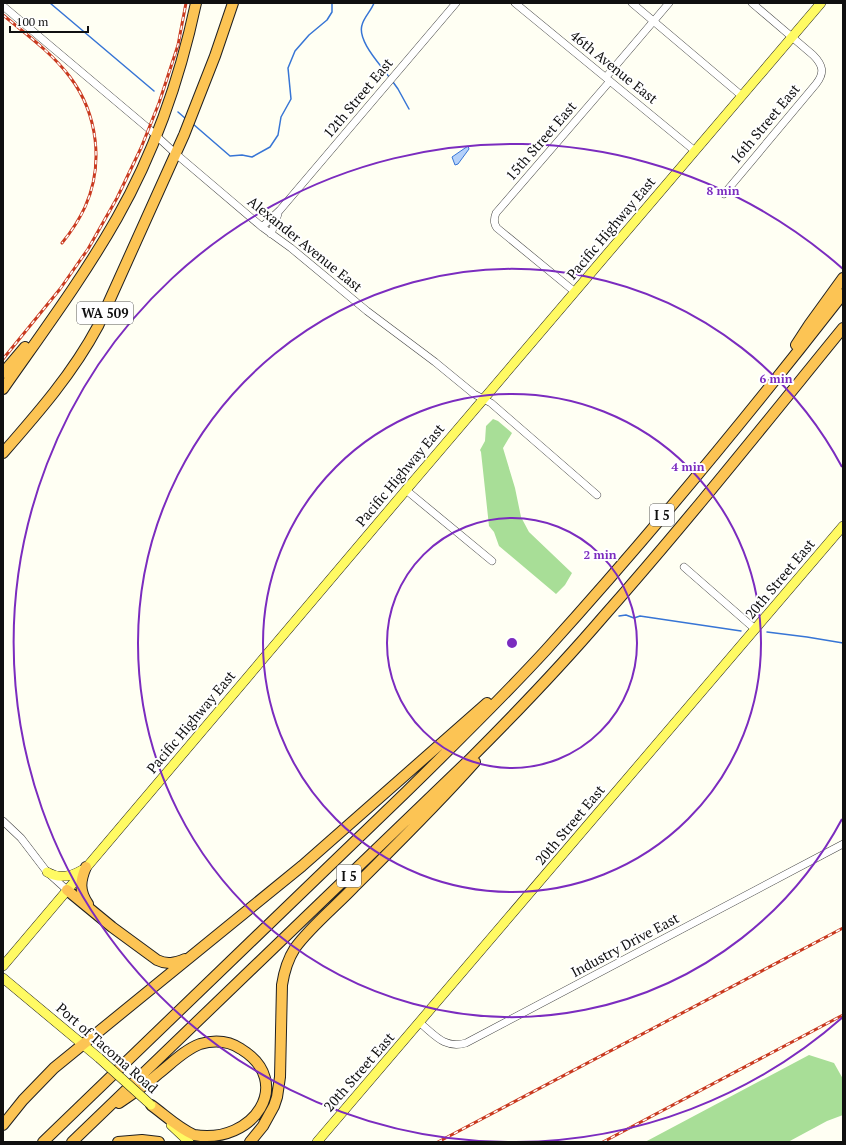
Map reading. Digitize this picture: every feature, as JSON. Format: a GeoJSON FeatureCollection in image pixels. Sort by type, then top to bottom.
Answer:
{"type":"FeatureCollection","features":[{"type":"Feature","properties":{"kind":"highway","name":"WA 509"},"geometry":{"type":"LineString","coordinates":[[3,390],[100,248],[141,172],[156,136],[182,62],[196,3]]}},
{"type":"Feature","properties":{"kind":"highway","name":"WA 509"},"geometry":{"type":"LineString","coordinates":[[3,453],[69,374],[105,313],[184,135],[218,49],[233,3]]}},
{"type":"Feature","properties":{"kind":"highway"},"geometry":{"type":"LineString","coordinates":[[769,389],[809,325],[843,278]]}},
{"type":"Feature","properties":{"kind":"highway"},"geometry":{"type":"LineString","coordinates":[[3,374],[72,288]]}},
{"type":"Feature","properties":{"kind":"highway","name":"I 5"},"geometry":{"type":"LineString","coordinates":[[43,1142],[405,793],[507,691],[599,590],[769,389],[843,294]]}},
{"type":"Feature","properties":{"kind":"highway","name":"I 5"},"geometry":{"type":"LineString","coordinates":[[72,1142],[505,724],[611,608],[697,508],[843,328]]}},
{"type":"Feature","properties":{"kind":"highway"},"geometry":{"type":"LineString","coordinates":[[3,1125],[39,1083],[82,1044],[307,861],[455,732],[554,640]]}},
{"type":"Feature","properties":{"kind":"highway"},"geometry":{"type":"LineString","coordinates":[[250,1142],[263,1126],[274,1106],[277,1097],[280,1077],[283,976],[295,949],[316,925],[447,794],[487,749],[505,724]]}},
{"type":"Feature","properties":{"kind":"highway"},"geometry":{"type":"LineString","coordinates":[[86,867],[81,880],[81,891],[95,914]]}},
{"type":"Feature","properties":{"kind":"highway"},"geometry":{"type":"LineString","coordinates":[[67,890],[95,914],[147,953],[162,962],[173,963],[194,954]]}},
{"type":"Feature","properties":{"kind":"highway"},"geometry":{"type":"LineString","coordinates":[[88,1125],[146,1084],[189,1050],[200,1044],[222,1042],[236,1046],[253,1058],[259,1066],[264,1079],[266,1098],[264,1108],[259,1118],[245,1131],[226,1140],[213,1140],[192,1135],[151,1105]]}},
{"type":"Feature","properties":{"kind":"highway"},"geometry":{"type":"LineString","coordinates":[[118,1142],[142,1140],[159,1142]]}},
{"type":"Feature","properties":{"kind":"main road","name":"Pacific Highway East"},"geometry":{"type":"LineString","coordinates":[[3,966],[820,3]]}},
{"type":"Feature","properties":{"kind":"main road","name":"20th Street East"},"geometry":{"type":"LineString","coordinates":[[317,1142],[843,526]]}},
{"type":"Feature","properties":{"kind":"main road"},"geometry":{"type":"LineString","coordinates":[[47,872],[54,876],[65,877],[86,867]]}},
{"type":"Feature","properties":{"kind":"main road","name":"Port of Tacoma Road"},"geometry":{"type":"LineString","coordinates":[[3,978],[99,1058],[189,1142]]}},
{"type":"Feature","properties":{"kind":"street","name":"12th Street East"},"geometry":{"type":"LineString","coordinates":[[262,227],[280,210],[456,3]]}},
{"type":"Feature","properties":{"kind":"street","name":"46th Avenue East"},"geometry":{"type":"LineString","coordinates":[[515,3],[695,151]]}},
{"type":"Feature","properties":{"kind":"street"},"geometry":{"type":"LineString","coordinates":[[632,3],[742,96]]}},
{"type":"Feature","properties":{"kind":"street","name":"15th Street East"},"geometry":{"type":"LineString","coordinates":[[575,292],[497,228],[494,221],[496,213],[608,79],[669,3]]}},
{"type":"Feature","properties":{"kind":"street"},"geometry":{"type":"LineString","coordinates":[[752,3],[792,36]]}},
{"type":"Feature","properties":{"kind":"street","name":"Alexander Avenue East"},"geometry":{"type":"LineString","coordinates":[[3,6],[262,227],[316,268],[367,312],[435,362],[474,394],[491,403],[597,495]]}},
{"type":"Feature","properties":{"kind":"street","name":"16th Street East"},"geometry":{"type":"LineString","coordinates":[[724,194],[821,77],[822,69],[816,58],[792,36]]}},
{"type":"Feature","properties":{"kind":"street","name":"12th Street East"},"geometry":{"type":"LineString","coordinates":[[271,234],[280,210]]}},
{"type":"Feature","properties":{"kind":"street"},"geometry":{"type":"LineString","coordinates":[[406,490],[492,561]]}},
{"type":"Feature","properties":{"kind":"street"},"geometry":{"type":"LineString","coordinates":[[684,567],[755,629]]}},
{"type":"Feature","properties":{"kind":"street"},"geometry":{"type":"LineString","coordinates":[[3,821],[21,838],[47,872],[67,890]]}},
{"type":"Feature","properties":{"kind":"street","name":"Industry Drive East"},"geometry":{"type":"LineString","coordinates":[[420,1023],[446,1043],[466,1043],[843,844]]}},
{"type":"Feature","properties":{"kind":"green space"},"geometry":{"type":"Polygon","coordinates":[[[493,419],[498,421],[512,433],[503,448],[515,488],[521,517],[529,532],[572,573],[565,585],[556,594],[499,546],[494,532],[489,526],[480,450],[485,441],[486,426],[493,419]]]}},
{"type":"Feature","properties":{"kind":"green space"},"geometry":{"type":"Polygon","coordinates":[[[809,1055],[834,1063],[843,1079],[843,1115],[827,1121],[788,1142],[645,1142],[809,1055]]]}},
{"type":"Feature","properties":{"kind":"water"},"geometry":{"type":"Polygon","coordinates":[[[468,146],[469,149],[458,164],[455,165],[452,157],[468,146]]]}},
{"type":"Feature","properties":{"kind":"waterway"},"geometry":{"type":"LineString","coordinates":[[50,3],[154,91]]}},
{"type":"Feature","properties":{"kind":"waterway"},"geometry":{"type":"LineString","coordinates":[[193,124],[230,156],[242,155],[252,157],[270,147],[278,135],[281,117],[291,99],[288,68],[295,51],[309,35],[327,20],[332,12],[332,3]]}},
{"type":"Feature","properties":{"kind":"waterway"},"geometry":{"type":"LineString","coordinates":[[374,3],[363,22],[361,31],[366,45],[389,77]]}},
{"type":"Feature","properties":{"kind":"waterway"},"geometry":{"type":"LineString","coordinates":[[393,82],[409,109]]}},
{"type":"Feature","properties":{"kind":"waterway"},"geometry":{"type":"LineString","coordinates":[[178,112],[186,119]]}},
{"type":"Feature","properties":{"kind":"waterway"},"geometry":{"type":"LineString","coordinates":[[619,616],[626,615],[634,618],[640,616],[741,631]]}},
{"type":"Feature","properties":{"kind":"waterway"},"geometry":{"type":"LineString","coordinates":[[767,632],[843,643]]}},
{"type":"Feature","properties":{"kind":"railway"},"geometry":{"type":"LineString","coordinates":[[3,359],[60,289],[88,249],[117,198],[141,148],[159,103],[178,45],[186,3]]}},
{"type":"Feature","properties":{"kind":"railway"},"geometry":{"type":"LineString","coordinates":[[3,15],[38,44],[63,68],[79,91],[87,107],[92,123],[96,157],[95,174],[91,191],[80,217],[62,243]]}},
{"type":"Feature","properties":{"kind":"railway"},"geometry":{"type":"LineString","coordinates":[[438,1142],[843,928]]}},
{"type":"Feature","properties":{"kind":"railway"},"geometry":{"type":"LineString","coordinates":[[603,1142],[843,1015]]}}]}
